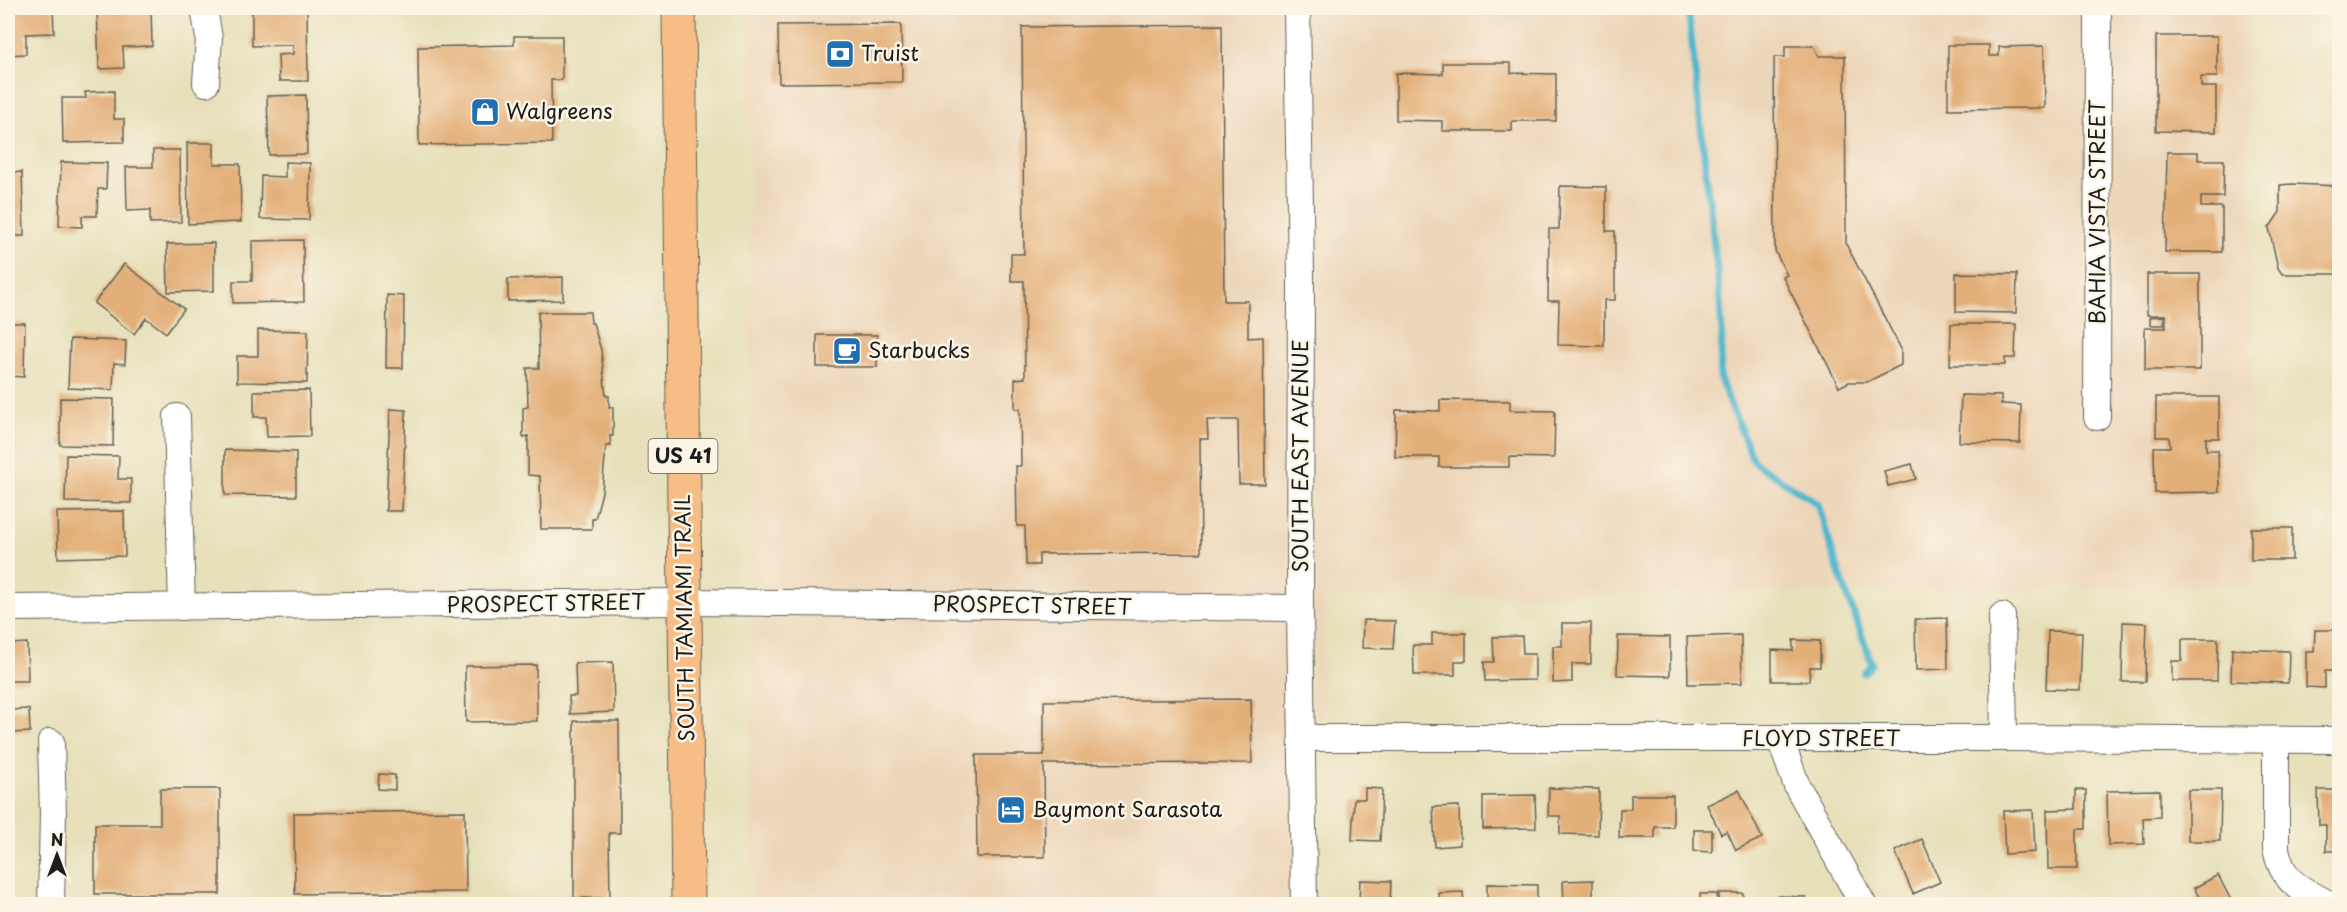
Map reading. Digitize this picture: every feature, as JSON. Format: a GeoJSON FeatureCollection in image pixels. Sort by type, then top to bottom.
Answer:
{"type":"FeatureCollection","features":[{"type":"Feature","properties":{"kind":"main road","name":"SOUTH TAMIAMI TRAIL"},"geometry":{"type":"LineString","coordinates":[[679,8],[688,904]]}},
{"type":"Feature","properties":{"kind":"street"},"geometry":{"type":"LineString","coordinates":[[204,8],[209,38],[206,83]]}},
{"type":"Feature","properties":{"kind":"street","name":"SOUTH EAST AVENUE"},"geometry":{"type":"LineString","coordinates":[[1297,8],[1304,904]]}},
{"type":"Feature","properties":{"kind":"street","name":"BAHIA VISTA STREET"},"geometry":{"type":"LineString","coordinates":[[2097,417],[2098,8]]}},
{"type":"Feature","properties":{"kind":"street"},"geometry":{"type":"LineString","coordinates":[[177,417],[182,607]]}},
{"type":"Feature","properties":{"kind":"street","name":"PROSPECT STREET"},"geometry":{"type":"LineString","coordinates":[[8,608],[684,602],[1300,608]]}},
{"type":"Feature","properties":{"kind":"street"},"geometry":{"type":"LineString","coordinates":[[2002,616],[2004,738]]}},
{"type":"Feature","properties":{"kind":"street","name":"FLOYD STREET"},"geometry":{"type":"LineString","coordinates":[[1302,738],[2340,740]]}},
{"type":"Feature","properties":{"kind":"street"},"geometry":{"type":"LineString","coordinates":[[1780,739],[1797,786],[1863,904]]}},
{"type":"Feature","properties":{"kind":"street"},"geometry":{"type":"LineString","coordinates":[[2276,740],[2276,849],[2280,866],[2290,880],[2329,904]]}},
{"type":"Feature","properties":{"kind":"street"},"geometry":{"type":"LineString","coordinates":[[51,742],[53,814],[51,904]]}},
{"type":"Feature","properties":{"kind":"shaded area"},"geometry":{"type":"Polygon","coordinates":[[[749,8],[1286,8],[1289,596],[751,591],[749,8]]]}},
{"type":"Feature","properties":{"kind":"shaded area"},"geometry":{"type":"Polygon","coordinates":[[[1308,8],[2087,8],[2086,428],[2108,429],[2109,8],[2248,8],[2255,586],[1324,598],[1323,726],[1313,726],[1308,8]]]}},
{"type":"Feature","properties":{"kind":"shaded area"},"geometry":{"type":"Polygon","coordinates":[[[751,616],[1289,621],[1293,904],[752,904],[751,616]]]}},
{"type":"Feature","properties":{"kind":"building"},"geometry":{"type":"Polygon","coordinates":[[[8,8],[53,8],[54,33],[26,34],[26,54],[8,55],[8,8]]]}},
{"type":"Feature","properties":{"kind":"building"},"geometry":{"type":"Polygon","coordinates":[[[97,8],[151,8],[152,46],[123,47],[124,68],[99,69],[97,8]]]}},
{"type":"Feature","properties":{"kind":"building"},"geometry":{"type":"Polygon","coordinates":[[[252,8],[307,8],[308,81],[279,81],[278,55],[293,54],[293,45],[252,46],[252,8]]]}},
{"type":"Feature","properties":{"kind":"building","name":"Truist"},"geometry":{"type":"Polygon","coordinates":[[[901,24],[902,82],[779,83],[778,25],[901,24]]]}},
{"type":"Feature","properties":{"kind":"building"},"geometry":{"type":"Polygon","coordinates":[[[1222,25],[1224,301],[1248,301],[1248,338],[1263,337],[1265,484],[1239,484],[1238,420],[1207,420],[1208,439],[1200,439],[1201,553],[1039,554],[1039,565],[1026,565],[1025,526],[1017,526],[1016,466],[1021,466],[1020,409],[1015,409],[1015,379],[1025,378],[1024,281],[1011,281],[1011,254],[1024,254],[1022,27],[1222,25]]]}},
{"type":"Feature","properties":{"kind":"building","name":"Walgreens"},"geometry":{"type":"Polygon","coordinates":[[[514,36],[562,36],[562,80],[551,80],[552,143],[419,145],[418,47],[514,45],[514,36]]]}},
{"type":"Feature","properties":{"kind":"building"},"geometry":{"type":"Polygon","coordinates":[[[2156,36],[2217,36],[2217,77],[2201,77],[2201,87],[2216,87],[2216,132],[2156,131],[2156,36]]]}},
{"type":"Feature","properties":{"kind":"building"},"geometry":{"type":"Polygon","coordinates":[[[1948,45],[1989,45],[1989,56],[1999,56],[1999,47],[2044,46],[2045,108],[1948,109],[1948,45]]]}},
{"type":"Feature","properties":{"kind":"building"},"geometry":{"type":"Polygon","coordinates":[[[1785,46],[1814,46],[1819,56],[1845,56],[1846,244],[1901,349],[1901,365],[1867,382],[1849,382],[1839,387],[1783,277],[1787,275],[1775,251],[1774,57],[1785,57],[1785,46]]]}},
{"type":"Feature","properties":{"kind":"building"},"geometry":{"type":"Polygon","coordinates":[[[1443,63],[1511,63],[1511,73],[1556,74],[1556,121],[1512,121],[1512,131],[1442,131],[1442,121],[1396,120],[1396,73],[1443,74],[1443,63]]]}},
{"type":"Feature","properties":{"kind":"building"},"geometry":{"type":"Polygon","coordinates":[[[114,91],[114,119],[124,119],[124,142],[63,143],[62,98],[86,98],[85,92],[114,91]]]}},
{"type":"Feature","properties":{"kind":"building"},"geometry":{"type":"Polygon","coordinates":[[[306,95],[307,154],[269,155],[267,96],[306,95]]]}},
{"type":"Feature","properties":{"kind":"building"},"geometry":{"type":"Polygon","coordinates":[[[187,143],[214,143],[214,164],[240,164],[241,222],[188,224],[187,143]]]}},
{"type":"Feature","properties":{"kind":"building"},"geometry":{"type":"Polygon","coordinates":[[[153,150],[180,150],[181,222],[150,223],[150,210],[127,211],[126,167],[153,167],[153,150]]]}},
{"type":"Feature","properties":{"kind":"building"},"geometry":{"type":"Polygon","coordinates":[[[2167,152],[2198,152],[2198,160],[2224,160],[2223,197],[2201,197],[2201,207],[2222,207],[2222,252],[2165,252],[2167,152]]]}},
{"type":"Feature","properties":{"kind":"building"},"geometry":{"type":"Polygon","coordinates":[[[61,162],[107,163],[106,189],[98,189],[97,216],[82,216],[82,227],[59,226],[61,162]]]}},
{"type":"Feature","properties":{"kind":"building"},"geometry":{"type":"Polygon","coordinates":[[[285,162],[310,163],[309,220],[260,219],[261,176],[285,177],[285,162]]]}},
{"type":"Feature","properties":{"kind":"building"},"geometry":{"type":"Polygon","coordinates":[[[22,172],[24,236],[8,236],[8,173],[22,172]]]}},
{"type":"Feature","properties":{"kind":"building"},"geometry":{"type":"Polygon","coordinates":[[[2280,185],[2340,186],[2340,274],[2282,274],[2278,268],[2269,228],[2280,212],[2280,185]]]}},
{"type":"Feature","properties":{"kind":"building"},"geometry":{"type":"Polygon","coordinates":[[[1560,186],[1606,187],[1606,231],[1615,231],[1615,300],[1604,300],[1604,346],[1558,345],[1559,301],[1548,301],[1549,229],[1559,229],[1560,186]]]}},
{"type":"Feature","properties":{"kind":"building"},"geometry":{"type":"Polygon","coordinates":[[[303,240],[304,302],[233,303],[233,281],[252,281],[252,241],[303,240]]]}},
{"type":"Feature","properties":{"kind":"building"},"geometry":{"type":"Polygon","coordinates":[[[214,243],[214,291],[168,292],[167,244],[214,243]]]}},
{"type":"Feature","properties":{"kind":"building"},"geometry":{"type":"Polygon","coordinates":[[[124,264],[184,309],[166,333],[146,318],[134,334],[94,303],[124,264]]]}},
{"type":"Feature","properties":{"kind":"building"},"geometry":{"type":"Polygon","coordinates":[[[1956,273],[2017,274],[2016,313],[1956,312],[1956,273]]]}},
{"type":"Feature","properties":{"kind":"building"},"geometry":{"type":"Polygon","coordinates":[[[2147,274],[2200,274],[2200,370],[2145,370],[2145,328],[2166,328],[2166,315],[2147,315],[2147,274]]]}},
{"type":"Feature","properties":{"kind":"building"},"geometry":{"type":"Polygon","coordinates":[[[563,277],[563,300],[508,301],[508,279],[563,277]]]}},
{"type":"Feature","properties":{"kind":"building"},"geometry":{"type":"Polygon","coordinates":[[[387,295],[404,296],[403,368],[386,368],[387,295]]]}},
{"type":"Feature","properties":{"kind":"building"},"geometry":{"type":"Polygon","coordinates":[[[538,312],[590,312],[591,323],[593,323],[601,350],[606,396],[609,396],[609,407],[613,407],[613,436],[610,436],[611,446],[606,446],[602,492],[595,519],[592,519],[592,529],[541,529],[540,476],[528,475],[528,436],[523,437],[523,408],[528,407],[527,368],[539,368],[538,312]]]}},
{"type":"Feature","properties":{"kind":"building"},"geometry":{"type":"Polygon","coordinates":[[[2164,316],[2164,325],[2150,325],[2150,317],[2164,316]]]}},
{"type":"Feature","properties":{"kind":"building"},"geometry":{"type":"Polygon","coordinates":[[[8,323],[25,323],[24,377],[8,376],[8,323]]]}},
{"type":"Feature","properties":{"kind":"building"},"geometry":{"type":"Polygon","coordinates":[[[1951,324],[2016,324],[2015,358],[2005,358],[2005,365],[1950,365],[1951,324]]]}},
{"type":"Feature","properties":{"kind":"building"},"geometry":{"type":"Polygon","coordinates":[[[258,330],[308,331],[307,383],[237,382],[237,356],[258,356],[258,330]]]}},
{"type":"Feature","properties":{"kind":"building","name":"Starbucks"},"geometry":{"type":"Polygon","coordinates":[[[817,335],[877,335],[877,367],[817,367],[817,335]]]}},
{"type":"Feature","properties":{"kind":"building"},"geometry":{"type":"Polygon","coordinates":[[[70,339],[126,341],[125,364],[114,363],[113,390],[68,388],[70,339]]]}},
{"type":"Feature","properties":{"kind":"building"},"geometry":{"type":"Polygon","coordinates":[[[309,390],[310,436],[267,437],[266,417],[254,417],[254,391],[309,390]]]}},
{"type":"Feature","properties":{"kind":"building"},"geometry":{"type":"Polygon","coordinates":[[[1961,395],[2001,396],[2001,404],[2021,405],[2020,443],[1959,442],[1961,395]]]}},
{"type":"Feature","properties":{"kind":"building"},"geometry":{"type":"Polygon","coordinates":[[[2156,397],[2219,397],[2219,438],[2206,438],[2206,450],[2218,450],[2219,492],[2155,493],[2154,447],[2170,447],[2169,437],[2156,437],[2156,397]]]}},
{"type":"Feature","properties":{"kind":"building"},"geometry":{"type":"Polygon","coordinates":[[[60,398],[114,399],[113,446],[60,445],[60,398]]]}},
{"type":"Feature","properties":{"kind":"building"},"geometry":{"type":"Polygon","coordinates":[[[1440,400],[1510,401],[1510,410],[1555,411],[1554,458],[1509,457],[1509,467],[1439,467],[1439,457],[1395,457],[1396,410],[1440,411],[1440,400]]]}},
{"type":"Feature","properties":{"kind":"building"},"geometry":{"type":"Polygon","coordinates":[[[390,409],[406,410],[402,511],[386,511],[390,409]]]}},
{"type":"Feature","properties":{"kind":"building"},"geometry":{"type":"Polygon","coordinates":[[[225,450],[296,452],[296,496],[225,495],[225,450]]]}},
{"type":"Feature","properties":{"kind":"building"},"geometry":{"type":"Polygon","coordinates":[[[66,455],[119,456],[118,479],[131,479],[131,503],[65,502],[66,455]]]}},
{"type":"Feature","properties":{"kind":"building"},"geometry":{"type":"Polygon","coordinates":[[[1912,464],[1916,479],[1888,486],[1884,471],[1912,464]]]}},
{"type":"Feature","properties":{"kind":"building"},"geometry":{"type":"Polygon","coordinates":[[[124,511],[125,556],[58,558],[57,512],[124,511]]]}},
{"type":"Feature","properties":{"kind":"building"},"geometry":{"type":"Polygon","coordinates":[[[2251,528],[2292,528],[2292,560],[2251,560],[2251,528]]]}},
{"type":"Feature","properties":{"kind":"building"},"geometry":{"type":"Polygon","coordinates":[[[1947,618],[1948,669],[1916,670],[1915,619],[1947,618]]]}},
{"type":"Feature","properties":{"kind":"building"},"geometry":{"type":"Polygon","coordinates":[[[1363,620],[1395,621],[1393,649],[1362,648],[1363,620]]]}},
{"type":"Feature","properties":{"kind":"building"},"geometry":{"type":"Polygon","coordinates":[[[2123,622],[2147,623],[2145,682],[2122,682],[2123,622]]]}},
{"type":"Feature","properties":{"kind":"building"},"geometry":{"type":"Polygon","coordinates":[[[1562,623],[1591,623],[1591,664],[1572,664],[1572,682],[1553,683],[1553,646],[1562,646],[1562,623]]]}},
{"type":"Feature","properties":{"kind":"building"},"geometry":{"type":"Polygon","coordinates":[[[2315,630],[2340,630],[2340,671],[2325,671],[2325,688],[2306,687],[2306,652],[2314,652],[2315,630]]]}},
{"type":"Feature","properties":{"kind":"building"},"geometry":{"type":"Polygon","coordinates":[[[2048,631],[2082,632],[2080,690],[2046,689],[2048,631]]]}},
{"type":"Feature","properties":{"kind":"building"},"geometry":{"type":"Polygon","coordinates":[[[1432,633],[1466,633],[1466,661],[1455,661],[1455,675],[1414,675],[1413,645],[1432,645],[1432,633]]]}},
{"type":"Feature","properties":{"kind":"building"},"geometry":{"type":"Polygon","coordinates":[[[1741,635],[1742,683],[1688,684],[1687,637],[1741,635]]]}},
{"type":"Feature","properties":{"kind":"building"},"geometry":{"type":"Polygon","coordinates":[[[1522,636],[1523,654],[1535,654],[1535,680],[1485,681],[1484,662],[1494,662],[1493,637],[1522,636]]]}},
{"type":"Feature","properties":{"kind":"building"},"geometry":{"type":"Polygon","coordinates":[[[1618,636],[1670,637],[1670,676],[1617,675],[1618,636]]]}},
{"type":"Feature","properties":{"kind":"building"},"geometry":{"type":"Polygon","coordinates":[[[2182,639],[2218,639],[2217,681],[2172,681],[2172,661],[2182,661],[2182,639]]]}},
{"type":"Feature","properties":{"kind":"building"},"geometry":{"type":"Polygon","coordinates":[[[1793,640],[1820,641],[1820,667],[1810,667],[1809,681],[1772,681],[1772,650],[1793,651],[1793,640]]]}},
{"type":"Feature","properties":{"kind":"building"},"geometry":{"type":"Polygon","coordinates":[[[27,643],[28,681],[8,681],[8,644],[27,643]]]}},
{"type":"Feature","properties":{"kind":"building"},"geometry":{"type":"Polygon","coordinates":[[[2232,649],[2289,651],[2288,683],[2231,681],[2232,649]]]}},
{"type":"Feature","properties":{"kind":"building"},"geometry":{"type":"Polygon","coordinates":[[[613,662],[614,712],[570,714],[569,696],[576,696],[575,663],[613,662]]]}},
{"type":"Feature","properties":{"kind":"building"},"geometry":{"type":"Polygon","coordinates":[[[536,665],[537,721],[466,722],[465,666],[536,665]]]}},
{"type":"Feature","properties":{"kind":"building","name":"Baymont Sarasota"},"geometry":{"type":"Polygon","coordinates":[[[1251,699],[1252,763],[1044,764],[1045,857],[977,857],[976,755],[1044,755],[1044,701],[1251,699]]]}},
{"type":"Feature","properties":{"kind":"building"},"geometry":{"type":"Polygon","coordinates":[[[29,709],[30,732],[8,733],[8,710],[29,709]]]}},
{"type":"Feature","properties":{"kind":"building"},"geometry":{"type":"Polygon","coordinates":[[[574,721],[619,721],[620,833],[609,833],[610,898],[574,898],[574,721]]]}},
{"type":"Feature","properties":{"kind":"building"},"geometry":{"type":"Polygon","coordinates":[[[379,774],[395,775],[395,790],[378,789],[379,774]]]}},
{"type":"Feature","properties":{"kind":"building"},"geometry":{"type":"Polygon","coordinates":[[[1365,788],[1382,789],[1380,841],[1352,840],[1354,799],[1365,799],[1365,788]]]}},
{"type":"Feature","properties":{"kind":"building"},"geometry":{"type":"Polygon","coordinates":[[[1549,788],[1599,789],[1598,835],[1560,834],[1560,816],[1548,816],[1549,788]]]}},
{"type":"Feature","properties":{"kind":"building"},"geometry":{"type":"Polygon","coordinates":[[[160,789],[220,789],[220,894],[95,894],[95,824],[160,824],[160,789]]]}},
{"type":"Feature","properties":{"kind":"building"},"geometry":{"type":"Polygon","coordinates":[[[1739,790],[1762,838],[1736,850],[1727,831],[1721,834],[1707,805],[1739,790]]]}},
{"type":"Feature","properties":{"kind":"building"},"geometry":{"type":"Polygon","coordinates":[[[2076,790],[2086,790],[2086,829],[2077,829],[2077,869],[2048,869],[2047,810],[2076,809],[2076,790]]]}},
{"type":"Feature","properties":{"kind":"building"},"geometry":{"type":"Polygon","coordinates":[[[2160,790],[2160,817],[2143,818],[2144,844],[2108,845],[2107,791],[2160,790]]]}},
{"type":"Feature","properties":{"kind":"building"},"geometry":{"type":"Polygon","coordinates":[[[2188,790],[2221,790],[2220,841],[2188,841],[2188,790]]]}},
{"type":"Feature","properties":{"kind":"building"},"geometry":{"type":"Polygon","coordinates":[[[2318,790],[2336,790],[2336,808],[2340,808],[2340,851],[2326,851],[2326,825],[2319,825],[2318,790]]]}},
{"type":"Feature","properties":{"kind":"building"},"geometry":{"type":"Polygon","coordinates":[[[1535,795],[1536,828],[1483,829],[1483,796],[1535,795]]]}},
{"type":"Feature","properties":{"kind":"building"},"geometry":{"type":"Polygon","coordinates":[[[1631,795],[1673,795],[1673,827],[1655,827],[1655,838],[1619,838],[1620,809],[1631,809],[1631,795]]]}},
{"type":"Feature","properties":{"kind":"building"},"geometry":{"type":"Polygon","coordinates":[[[1459,806],[1460,845],[1435,847],[1433,807],[1459,806]]]}},
{"type":"Feature","properties":{"kind":"building"},"geometry":{"type":"Polygon","coordinates":[[[2033,810],[2035,852],[2005,854],[2003,811],[2033,810]]]}},
{"type":"Feature","properties":{"kind":"building"},"geometry":{"type":"Polygon","coordinates":[[[465,811],[466,892],[295,894],[294,813],[465,811]]]}},
{"type":"Feature","properties":{"kind":"building"},"geometry":{"type":"Polygon","coordinates":[[[1694,830],[1712,830],[1712,852],[1694,851],[1694,830]]]}},
{"type":"Feature","properties":{"kind":"building"},"geometry":{"type":"Polygon","coordinates":[[[1922,839],[1940,882],[1913,894],[1895,851],[1922,839]]]}},
{"type":"Feature","properties":{"kind":"building"},"geometry":{"type":"Polygon","coordinates":[[[2218,875],[2233,904],[2185,904],[2199,897],[2194,888],[2218,875]]]}},
{"type":"Feature","properties":{"kind":"building"},"geometry":{"type":"Polygon","coordinates":[[[1360,880],[1391,881],[1390,904],[1359,904],[1360,880]]]}},
{"type":"Feature","properties":{"kind":"building"},"geometry":{"type":"Polygon","coordinates":[[[1593,880],[1593,904],[1564,904],[1563,881],[1593,880]]]}},
{"type":"Feature","properties":{"kind":"building"},"geometry":{"type":"Polygon","coordinates":[[[1487,884],[1537,885],[1537,904],[1487,904],[1487,884]]]}},
{"type":"Feature","properties":{"kind":"building"},"geometry":{"type":"Polygon","coordinates":[[[1463,892],[1464,904],[1440,904],[1439,893],[1463,892]]]}},
{"type":"Feature","properties":{"kind":"building"},"geometry":{"type":"Polygon","coordinates":[[[1719,893],[1743,893],[1743,904],[1719,904],[1719,893]]]}},
{"type":"Feature","properties":{"kind":"building"},"geometry":{"type":"Polygon","coordinates":[[[1700,894],[1717,894],[1717,902],[1700,902],[1700,894]]]}},
{"type":"Feature","properties":{"kind":"building"},"geometry":{"type":"Polygon","coordinates":[[[1778,896],[1806,897],[1806,904],[1778,904],[1778,896]]]}},
{"type":"Feature","properties":{"kind":"building"},"geometry":{"type":"Polygon","coordinates":[[[1633,902],[1674,902],[1674,904],[1633,904],[1633,902]]]}},
{"type":"Feature","properties":{"kind":"waterway"},"geometry":{"type":"LineString","coordinates":[[1688,8],[1720,299],[1722,333],[1720,379],[1754,462],[1818,504],[1836,564],[1872,664],[1864,673]]}},
{"type":"Feature","properties":{"kind":"place","name":"Truist"},"geometry":{"type":"Point","coordinates":[840,54]}},
{"type":"Feature","properties":{"kind":"place","name":"Walgreens"},"geometry":{"type":"Point","coordinates":[485,112]}},
{"type":"Feature","properties":{"kind":"place","name":"Starbucks"},"geometry":{"type":"Point","coordinates":[847,351]}},
{"type":"Feature","properties":{"kind":"place","name":"Baymont Sarasota"},"geometry":{"type":"Point","coordinates":[1011,810]}}]}
